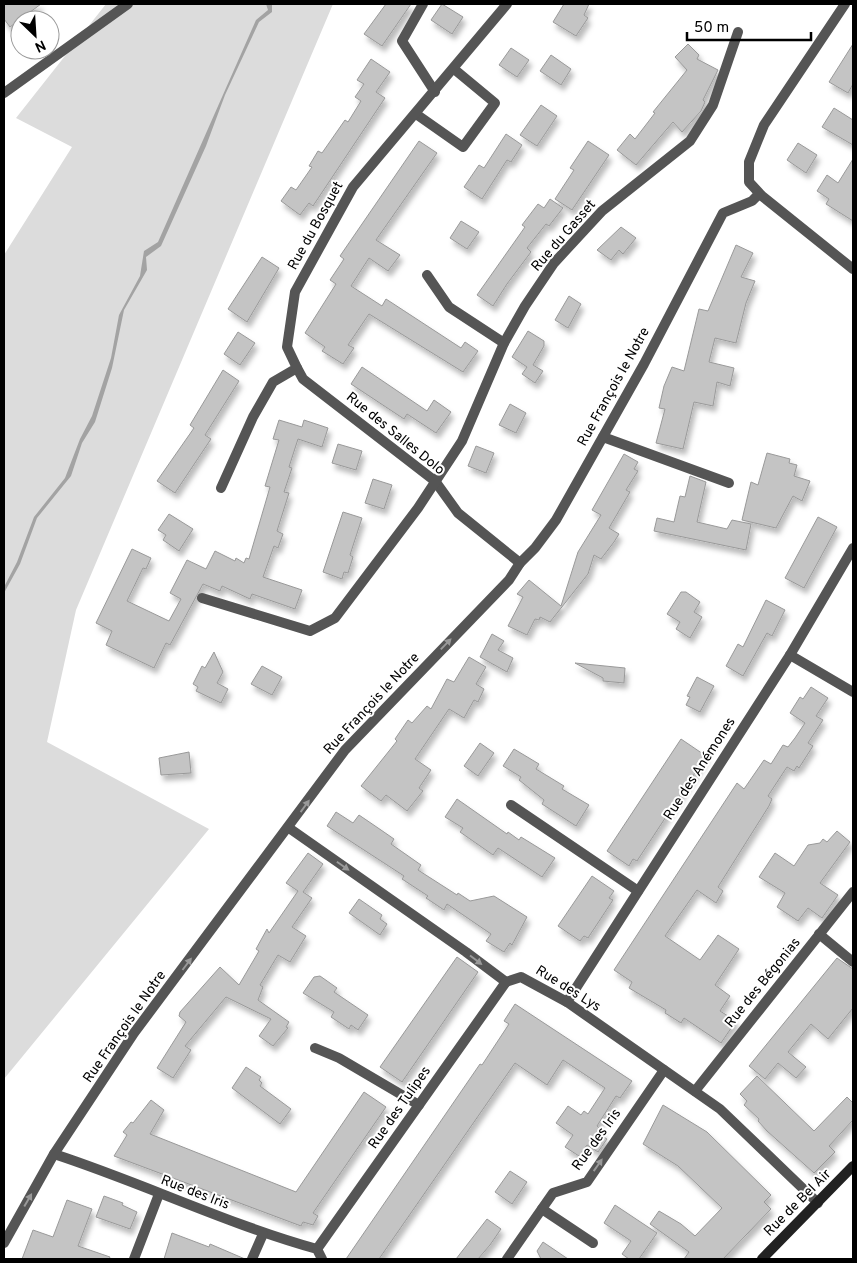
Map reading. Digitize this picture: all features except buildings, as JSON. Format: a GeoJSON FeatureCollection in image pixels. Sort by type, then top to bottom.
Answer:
{"type":"FeatureCollection","features":[{"type":"Feature","properties":{"kind":"main road","name":"Rue de Bel Air"},"geometry":{"type":"LineString","coordinates":[[762,1259],[853,1166]]}},
{"type":"Feature","properties":{"kind":"street"},"geometry":{"type":"LineString","coordinates":[[4,93],[128,4]]}},
{"type":"Feature","properties":{"kind":"street"},"geometry":{"type":"LineString","coordinates":[[423,4],[402,41],[434,92]]}},
{"type":"Feature","properties":{"kind":"street","name":"Rue du Bosquet"},"geometry":{"type":"LineString","coordinates":[[297,368],[288,347],[295,292],[353,187],[507,4]]}},
{"type":"Feature","properties":{"kind":"street"},"geometry":{"type":"LineString","coordinates":[[845,4],[764,125],[748,162],[749,182],[761,195],[853,269]]}},
{"type":"Feature","properties":{"kind":"street","name":"Rue du Gasset"},"geometry":{"type":"LineString","coordinates":[[202,598],[310,631],[336,618],[418,508],[462,441],[504,343],[525,306],[554,263],[602,211],[690,141],[713,105],[738,32]]}},
{"type":"Feature","properties":{"kind":"street"},"geometry":{"type":"LineString","coordinates":[[416,114],[462,147],[495,103],[454,69]]}},
{"type":"Feature","properties":{"kind":"street","name":"Rue François le Notre"},"geometry":{"type":"LineString","coordinates":[[4,1242],[54,1154],[134,1033],[289,828],[345,750],[509,580],[520,562],[535,548],[556,520],[644,364],[723,213],[752,201],[761,195]]}},
{"type":"Feature","properties":{"kind":"street"},"geometry":{"type":"LineString","coordinates":[[427,275],[449,307],[504,343]]}},
{"type":"Feature","properties":{"kind":"street"},"geometry":{"type":"LineString","coordinates":[[221,488],[253,417],[273,382],[297,368]]}},
{"type":"Feature","properties":{"kind":"street","name":"Rue des Salles Dolo"},"geometry":{"type":"LineString","coordinates":[[297,368],[303,380],[435,481],[458,513],[520,562]]}},
{"type":"Feature","properties":{"kind":"street"},"geometry":{"type":"LineString","coordinates":[[602,437],[729,483]]}},
{"type":"Feature","properties":{"kind":"street","name":"Rue des Anémones"},"geometry":{"type":"LineString","coordinates":[[567,1002],[790,655],[853,548]]}},
{"type":"Feature","properties":{"kind":"street"},"geometry":{"type":"LineString","coordinates":[[790,655],[853,692]]}},
{"type":"Feature","properties":{"kind":"street"},"geometry":{"type":"LineString","coordinates":[[511,805],[638,891]]}},
{"type":"Feature","properties":{"kind":"street"},"geometry":{"type":"LineString","coordinates":[[289,828],[506,982]]}},
{"type":"Feature","properties":{"kind":"street","name":"Rue des Bégonias"},"geometry":{"type":"LineString","coordinates":[[695,1091],[853,892]]}},
{"type":"Feature","properties":{"kind":"street"},"geometry":{"type":"LineString","coordinates":[[819,934],[853,962]]}},
{"type":"Feature","properties":{"kind":"street","name":"Rue des Lys"},"geometry":{"type":"LineString","coordinates":[[506,982],[521,976],[567,1002],[695,1091],[720,1110],[818,1203]]}},
{"type":"Feature","properties":{"kind":"street","name":"Rue des Tulipes"},"geometry":{"type":"LineString","coordinates":[[317,1249],[506,982]]}},
{"type":"Feature","properties":{"kind":"street"},"geometry":{"type":"LineString","coordinates":[[315,1048],[339,1058],[419,1105]]}},
{"type":"Feature","properties":{"kind":"street","name":"Rue des Iris"},"geometry":{"type":"LineString","coordinates":[[506,1259],[553,1193],[586,1182],[664,1070]]}},
{"type":"Feature","properties":{"kind":"street","name":"Rue des Iris"},"geometry":{"type":"LineString","coordinates":[[54,1154],[87,1165],[263,1234],[317,1249]]}},
{"type":"Feature","properties":{"kind":"street"},"geometry":{"type":"LineString","coordinates":[[134,1259],[159,1194]]}},
{"type":"Feature","properties":{"kind":"street"},"geometry":{"type":"LineString","coordinates":[[542,1209],[593,1243]]}},
{"type":"Feature","properties":{"kind":"street"},"geometry":{"type":"LineString","coordinates":[[252,1259],[263,1234]]}},
{"type":"Feature","properties":{"kind":"street"},"geometry":{"type":"LineString","coordinates":[[317,1249],[322,1259]]}},
{"type":"Feature","properties":{"kind":"shaded area"},"geometry":{"type":"Polygon","coordinates":[[[106,4],[333,4],[76,610],[47,742],[209,829],[4,1079],[4,255],[72,147],[16,118],[106,4]]]}},
{"type":"Feature","properties":{"kind":"shaded area"},"geometry":{"type":"Polygon","coordinates":[[[266,4],[272,4],[272,12],[259,22],[225,95],[206,146],[161,246],[146,257],[147,270],[124,310],[112,368],[95,422],[82,443],[71,476],[37,518],[20,564],[4,593],[4,587],[17,562],[34,517],[65,478],[80,439],[92,416],[111,358],[119,315],[140,276],[144,251],[158,242],[256,20],[268,10],[266,4]]]}}]}
